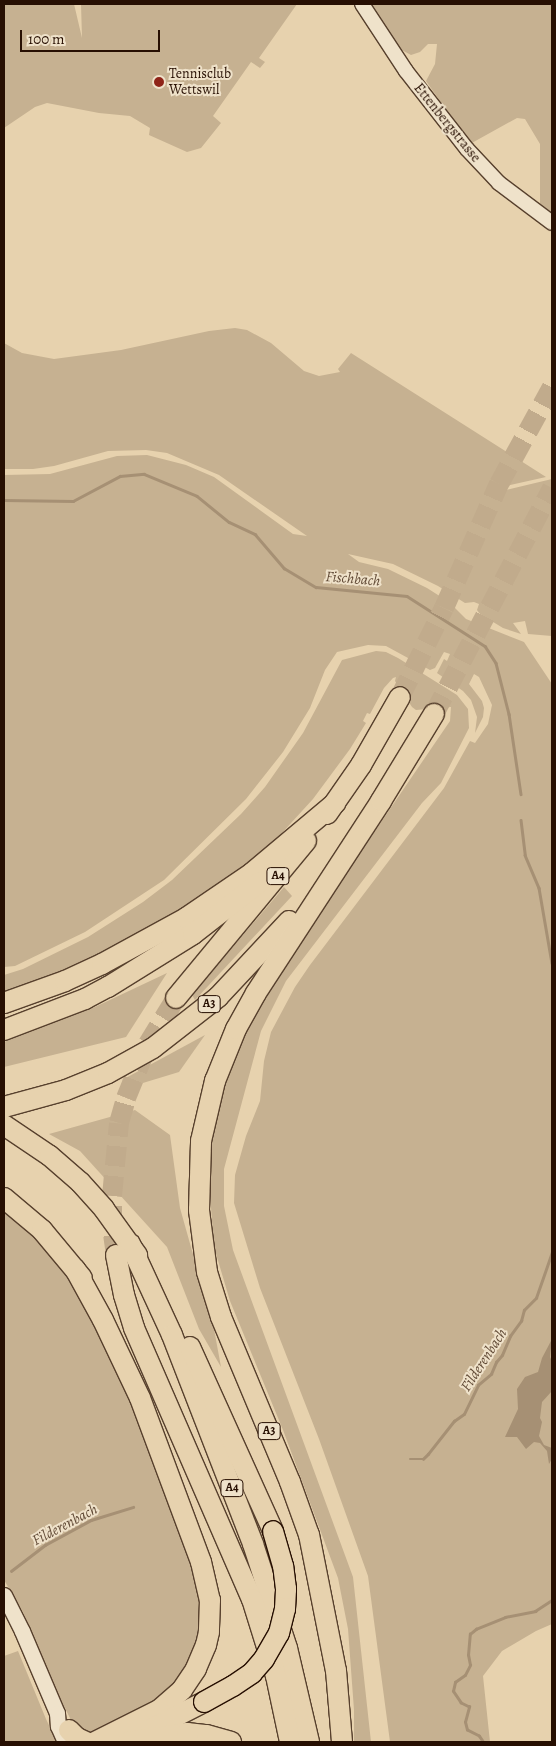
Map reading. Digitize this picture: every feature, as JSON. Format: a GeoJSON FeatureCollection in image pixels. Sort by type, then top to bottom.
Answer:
{"type":"FeatureCollection","features":[{"type":"Feature","properties":{"kind":"highway"},"geometry":{"type":"LineString","coordinates":[[4,1030],[84,999],[151,961],[233,904],[310,838],[371,748],[400,697]]}},
{"type":"Feature","properties":{"kind":"highway","name":"A3"},"geometry":{"type":"LineString","coordinates":[[335,1742],[328,1628],[317,1567],[303,1516],[214,1296],[202,1243],[199,1164],[203,1126],[209,1100],[236,1029],[280,954],[362,829],[434,714]]}},
{"type":"Feature","properties":{"kind":"highway"},"geometry":{"type":"LineString","coordinates":[[4,1003],[95,968],[186,918],[252,873],[335,803]]}},
{"type":"Feature","properties":{"kind":"highway","name":"A3"},"geometry":{"type":"LineString","coordinates":[[4,1107],[66,1090],[108,1073],[153,1048],[186,1024],[218,997],[277,936],[362,829]]}},
{"type":"Feature","properties":{"kind":"highway","name":"A4"},"geometry":{"type":"LineString","coordinates":[[176,998],[310,838]]}},
{"type":"Feature","properties":{"kind":"highway","name":"A4"},"geometry":{"type":"LineString","coordinates":[[4,1125],[30,1141],[67,1170],[86,1188],[172,1335],[253,1544],[287,1648],[309,1742]]}},
{"type":"Feature","properties":{"kind":"highway","name":"A4"},"geometry":{"type":"LineString","coordinates":[[4,1198],[42,1230],[75,1269],[102,1306],[127,1347],[217,1514]]}},
{"type":"Feature","properties":{"kind":"highway"},"geometry":{"type":"LineString","coordinates":[[123,1249],[166,1300],[186,1340],[273,1531],[284,1566],[286,1589],[285,1609],[276,1639],[264,1659],[252,1673],[204,1702],[126,1742]]}},
{"type":"Feature","properties":{"kind":"highway","name":"A4"},"geometry":{"type":"LineString","coordinates":[[123,1249],[124,1295],[134,1328],[217,1514],[264,1633],[276,1676],[290,1742]]}},
{"type":"Feature","properties":{"kind":"highway"},"geometry":{"type":"LineString","coordinates":[[75,1269],[107,1329],[140,1398],[201,1562],[210,1600],[209,1632],[206,1645],[196,1669],[182,1690],[159,1710],[95,1742]]}},
{"type":"Feature","properties":{"kind":"highway"},"geometry":{"type":"LineString","coordinates":[[328,1628],[338,1686],[342,1742]]}},
{"type":"Feature","properties":{"kind":"highway"},"geometry":{"type":"LineString","coordinates":[[126,1742],[187,1733],[207,1735],[231,1742]]}},
{"type":"Feature","properties":{"kind":"highway"},"geometry":{"type":"LineString","coordinates":[[68,1739],[77,1738],[86,1742]]}},
{"type":"Feature","properties":{"kind":"main road"},"geometry":{"type":"LineString","coordinates":[[4,1595],[22,1631],[57,1713],[58,1726],[68,1739]]}},
{"type":"Feature","properties":{"kind":"street","name":"Ettenbergstrasse"},"geometry":{"type":"LineString","coordinates":[[362,4],[406,71],[467,149],[499,183],[552,223]]}},
{"type":"Feature","properties":{"kind":"shaded area"},"geometry":{"type":"Polygon","coordinates":[[[4,4],[74,4],[82,38],[81,4],[297,4],[259,58],[265,62],[260,68],[251,62],[213,116],[221,123],[201,148],[187,152],[149,135],[150,128],[130,116],[99,113],[47,103],[35,107],[4,128],[4,4]]]}},
{"type":"Feature","properties":{"kind":"shaded area"},"geometry":{"type":"Polygon","coordinates":[[[370,4],[552,4],[552,215],[540,207],[540,144],[525,119],[517,118],[470,144],[426,81],[435,64],[437,44],[428,44],[420,52],[411,55],[400,49],[370,4]]]}},
{"type":"Feature","properties":{"kind":"shaded area"},"geometry":{"type":"Polygon","coordinates":[[[235,328],[247,330],[271,343],[304,371],[319,376],[340,372],[338,369],[351,353],[546,477],[501,487],[502,491],[552,479],[552,636],[528,634],[525,621],[513,623],[521,634],[503,628],[480,614],[477,610],[479,604],[474,602],[465,603],[438,586],[393,564],[348,554],[359,562],[388,569],[427,588],[449,602],[466,619],[524,642],[552,684],[552,1624],[502,1651],[483,1676],[490,1742],[390,1742],[368,1576],[319,1439],[260,1288],[234,1203],[235,1175],[246,1136],[260,1101],[264,1061],[271,1032],[295,987],[310,965],[444,788],[470,741],[475,743],[488,724],[492,705],[479,677],[474,674],[469,684],[482,701],[484,708],[483,717],[475,733],[477,717],[471,700],[463,691],[437,673],[444,659],[447,661],[450,654],[444,652],[435,668],[430,670],[386,646],[368,645],[337,652],[325,670],[310,708],[283,752],[246,799],[164,880],[85,932],[15,966],[4,967],[4,475],[50,474],[117,456],[147,455],[186,465],[214,477],[293,534],[307,536],[219,475],[167,453],[146,450],[108,451],[54,466],[33,469],[4,469],[4,343],[22,353],[54,359],[121,350],[209,331],[235,328]]]}},
{"type":"Feature","properties":{"kind":"shaded area"},"geometry":{"type":"Polygon","coordinates":[[[376,651],[386,652],[398,658],[457,695],[468,709],[469,728],[441,783],[422,803],[286,981],[261,1031],[224,1169],[224,1206],[233,1250],[353,1577],[371,1742],[354,1742],[354,1710],[348,1629],[338,1578],[283,1430],[230,1301],[214,1247],[209,1181],[212,1127],[233,1056],[248,1023],[289,957],[450,721],[451,707],[416,710],[395,681],[396,677],[393,678],[384,688],[370,714],[367,713],[363,721],[366,723],[350,749],[313,799],[270,846],[237,872],[186,906],[113,947],[65,969],[4,993],[4,975],[23,969],[88,937],[143,902],[172,880],[241,814],[265,787],[303,733],[342,660],[376,651]]]}},
{"type":"Feature","properties":{"kind":"shaded area"},"geometry":{"type":"Polygon","coordinates":[[[284,887],[292,896],[195,1000],[192,995],[284,887]]]}},
{"type":"Feature","properties":{"kind":"shaded area"},"geometry":{"type":"Polygon","coordinates":[[[167,973],[126,1037],[4,1067],[4,1042],[95,1007],[167,973]]]}},
{"type":"Feature","properties":{"kind":"shaded area"},"geometry":{"type":"Polygon","coordinates":[[[205,1035],[179,1072],[133,1086],[122,1080],[205,1035]]]}},
{"type":"Feature","properties":{"kind":"shaded area"},"geometry":{"type":"Polygon","coordinates":[[[135,1110],[170,1135],[180,1208],[214,1329],[221,1367],[199,1329],[167,1247],[80,1151],[49,1134],[135,1110]]]}},
{"type":"Feature","properties":{"kind":"shaded area"},"geometry":{"type":"Polygon","coordinates":[[[4,1211],[44,1246],[68,1277],[108,1345],[143,1429],[201,1580],[201,1643],[173,1690],[100,1733],[85,1734],[69,1721],[70,1718],[65,1708],[61,1706],[23,1612],[4,1580],[4,1211]]]}},
{"type":"Feature","properties":{"kind":"shaded area"},"geometry":{"type":"Polygon","coordinates":[[[552,1339],[550,1357],[552,1361],[552,1391],[542,1402],[540,1418],[542,1422],[539,1436],[544,1445],[552,1448],[552,1459],[549,1464],[547,1451],[540,1443],[534,1442],[526,1449],[517,1437],[505,1437],[518,1409],[517,1389],[525,1377],[538,1372],[542,1358],[552,1339]]]}},
{"type":"Feature","properties":{"kind":"shaded area"},"geometry":{"type":"Polygon","coordinates":[[[18,1651],[57,1742],[4,1742],[4,1656],[18,1651]]]}},
{"type":"Feature","properties":{"kind":"waterway","name":"Fischbach"},"geometry":{"type":"LineString","coordinates":[[4,500],[73,501],[120,476],[144,474],[197,496],[229,522],[255,534],[284,568],[316,587],[407,596],[485,646],[496,663],[509,714],[521,794]]}},
{"type":"Feature","properties":{"kind":"waterway","name":"Fischbach"},"geometry":{"type":"LineString","coordinates":[[521,820],[525,855],[539,888],[552,963]]}},
{"type":"Feature","properties":{"kind":"waterway","name":"Filderenbach"},"geometry":{"type":"LineString","coordinates":[[410,1459],[423,1459],[454,1421],[464,1414],[478,1385],[491,1374],[496,1362],[502,1355],[510,1336],[521,1321],[524,1310],[536,1298],[552,1252]]}},
{"type":"Feature","properties":{"kind":"waterway","name":"Filderenbach"},"geometry":{"type":"LineString","coordinates":[[11,1571],[45,1545],[91,1520],[133,1507]]}},
{"type":"Feature","properties":{"kind":"waterway"},"geometry":{"type":"LineString","coordinates":[[483,1742],[479,1736],[467,1730],[465,1722],[469,1707],[461,1703],[453,1691],[455,1682],[465,1675],[470,1665],[468,1655],[470,1634],[476,1629],[505,1617],[535,1611],[552,1600]]}},
{"type":"Feature","properties":{"kind":"tunnel"},"geometry":{"type":"LineString","coordinates":[[400,697],[444,608],[499,484],[552,387]]}},
{"type":"Feature","properties":{"kind":"tunnel"},"geometry":{"type":"LineString","coordinates":[[434,714],[552,488]]}},
{"type":"Feature","properties":{"kind":"tunnel"},"geometry":{"type":"LineString","coordinates":[[116,1255],[112,1226],[112,1196],[119,1123],[126,1098],[148,1044],[176,998]]}},
{"type":"Feature","properties":{"kind":"place","name":"Tennisclub Wettswil"},"geometry":{"type":"Point","coordinates":[159,82]}}]}
